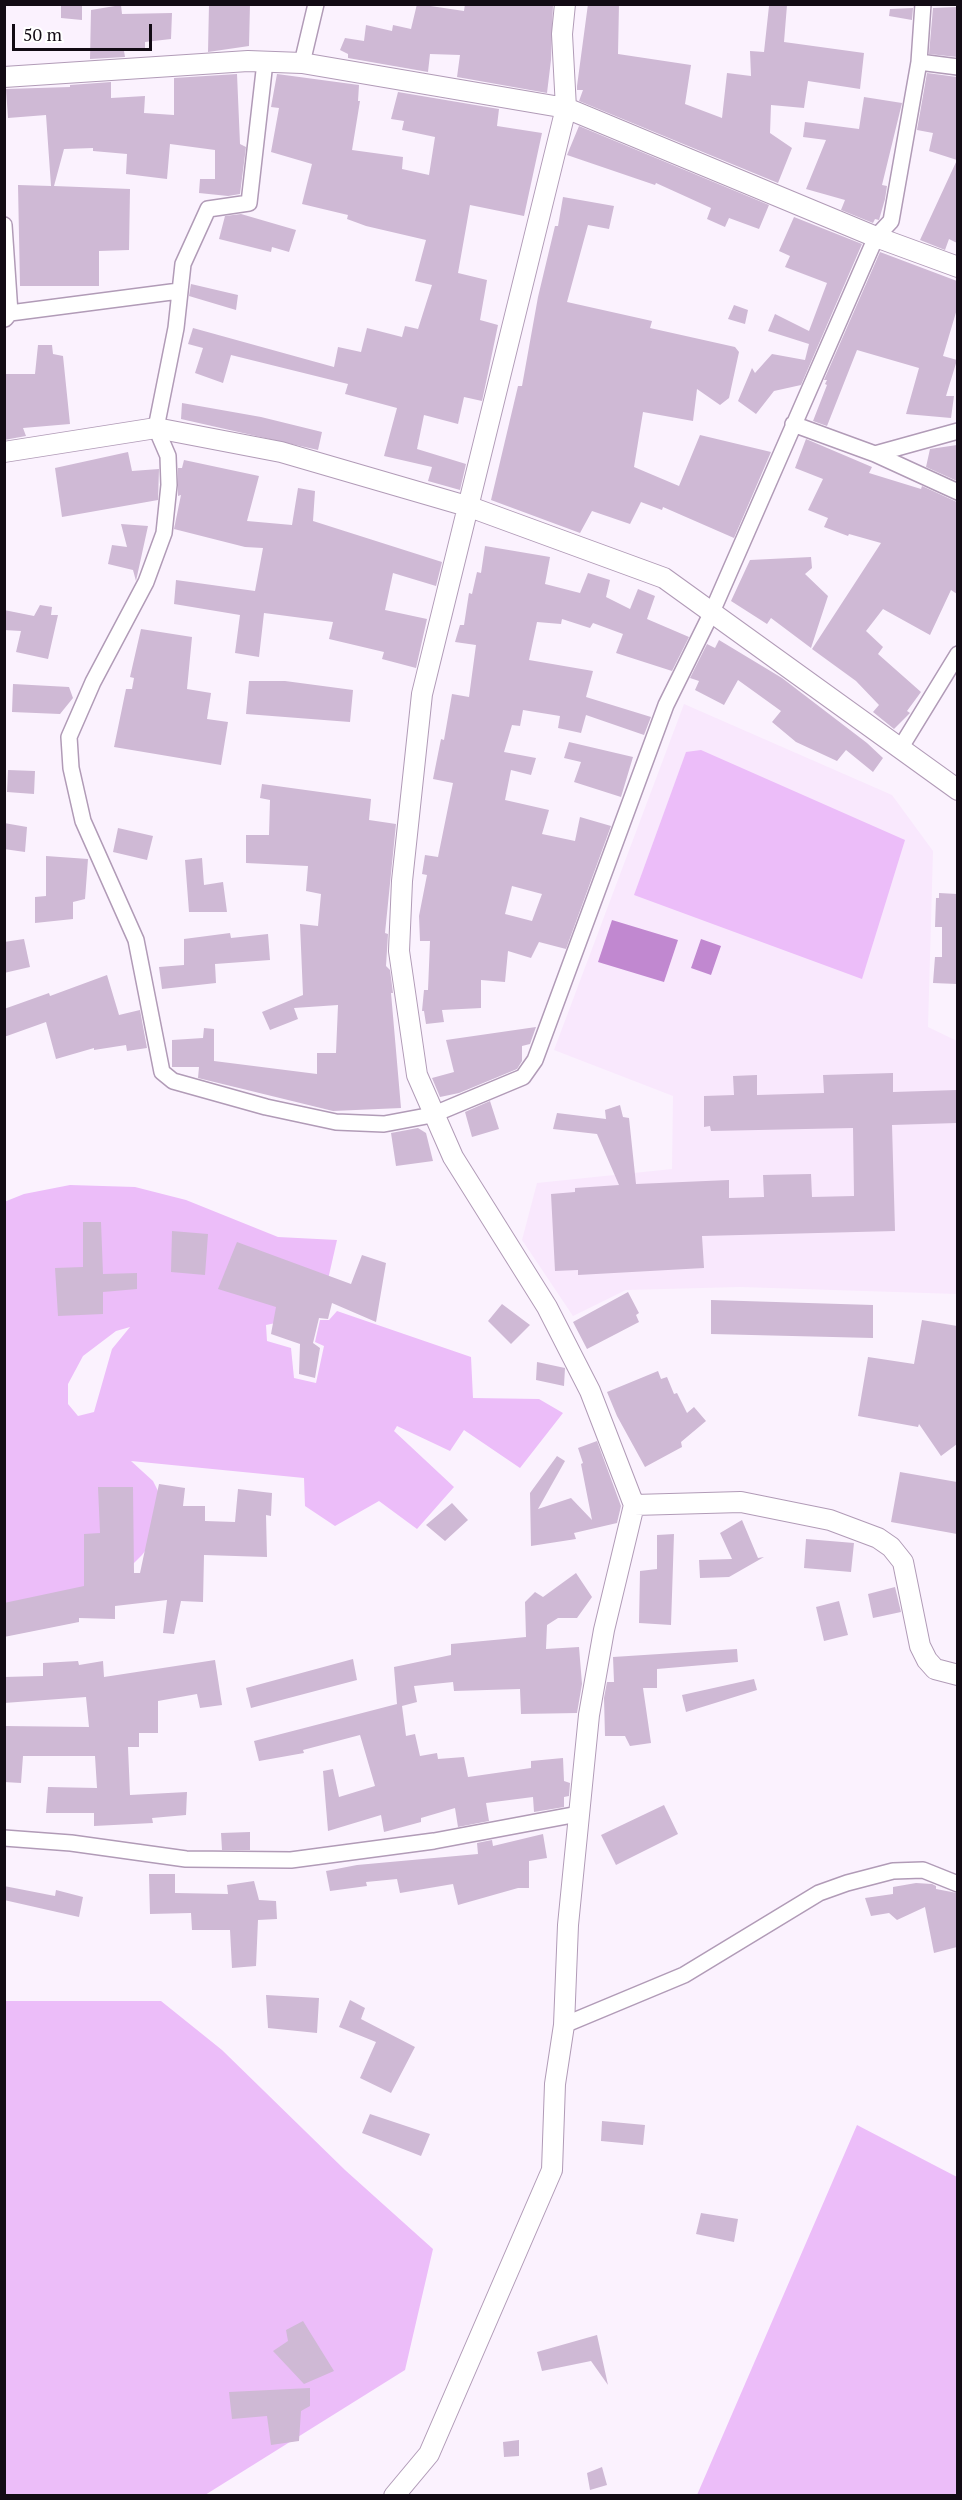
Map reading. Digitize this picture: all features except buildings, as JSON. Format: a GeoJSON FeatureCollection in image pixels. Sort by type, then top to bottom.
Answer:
{"type":"FeatureCollection","features":[{"type":"Feature","properties":{"kind":"street"},"geometry":{"type":"LineString","coordinates":[[302,63],[316,4]]}},
{"type":"Feature","properties":{"kind":"street"},"geometry":{"type":"LineString","coordinates":[[394,2496],[429,2454],[552,2170],[555,2084],[564,2025],[578,1814],[589,1715],[604,1630],[634,1505],[590,1391],[546,1307],[453,1157],[432,1115],[417,1075],[399,951],[402,881],[423,694],[566,108],[562,34],[565,4]]}},
{"type":"Feature","properties":{"kind":"street"},"geometry":{"type":"LineString","coordinates":[[265,62],[249,203],[208,209],[183,264],[176,328],[156,428],[168,456],[169,485],[164,532],[146,582],[93,682],[69,737],[71,768],[83,821],[136,940],[162,1072],[173,1081],[223,1096],[336,1122],[384,1124],[432,1115],[523,1077],[535,1060],[666,705],[712,612],[876,237],[891,221],[919,62],[923,4]]}},
{"type":"Feature","properties":{"kind":"street"},"geometry":{"type":"LineString","coordinates":[[4,77],[265,62],[302,63],[566,108],[876,237],[957,267]]}},
{"type":"Feature","properties":{"kind":"street"},"geometry":{"type":"LineString","coordinates":[[919,62],[957,67]]}},
{"type":"Feature","properties":{"kind":"street"},"geometry":{"type":"LineString","coordinates":[[4,225],[8,316],[179,291]]}},
{"type":"Feature","properties":{"kind":"street"},"geometry":{"type":"LineString","coordinates":[[793,424],[875,454],[957,492]]}},
{"type":"Feature","properties":{"kind":"street"},"geometry":{"type":"LineString","coordinates":[[4,452],[156,428],[281,452],[470,507],[664,578],[901,747],[957,790]]}},
{"type":"Feature","properties":{"kind":"street"},"geometry":{"type":"LineString","coordinates":[[875,454],[957,431]]}},
{"type":"Feature","properties":{"kind":"street"},"geometry":{"type":"LineString","coordinates":[[901,747],[957,654]]}},
{"type":"Feature","properties":{"kind":"street"},"geometry":{"type":"LineString","coordinates":[[634,1505],[741,1502],[830,1520],[878,1538],[897,1553],[903,1562],[920,1646],[927,1660],[935,1669],[957,1675]]}},
{"type":"Feature","properties":{"kind":"street"},"geometry":{"type":"LineString","coordinates":[[4,1838],[71,1843],[186,1859],[291,1860],[423,1842],[578,1814]]}},
{"type":"Feature","properties":{"kind":"street"},"geometry":{"type":"LineString","coordinates":[[564,2025],[684,1975],[819,1893],[892,1871],[923,1870],[957,1884]]}},
{"type":"Feature","properties":{"kind":"shaded area"},"geometry":{"type":"Polygon","coordinates":[[[684,704],[892,795],[933,851],[928,1027],[957,1041],[957,1294],[740,1287],[626,1290],[573,1316],[522,1240],[537,1183],[672,1169],[673,1096],[554,1050],[684,704]]]}},
{"type":"Feature","properties":{"kind":"shaded area"},"geometry":{"type":"Polygon","coordinates":[[[701,750],[905,840],[862,979],[634,895],[686,752],[701,750]]]}},
{"type":"Feature","properties":{"kind":"shaded area"},"geometry":{"type":"Polygon","coordinates":[[[612,920],[678,940],[664,982],[598,962],[612,920]]]}},
{"type":"Feature","properties":{"kind":"shaded area"},"geometry":{"type":"Polygon","coordinates":[[[701,939],[721,946],[711,975],[691,968],[701,939]]]}},
{"type":"Feature","properties":{"kind":"shaded area"},"geometry":{"type":"Polygon","coordinates":[[[70,1185],[135,1187],[186,1200],[278,1237],[337,1240],[324,1297],[300,1318],[266,1325],[267,1341],[291,1348],[294,1378],[316,1383],[324,1346],[315,1342],[320,1320],[329,1320],[337,1311],[471,1357],[473,1398],[539,1399],[563,1413],[520,1468],[464,1430],[450,1451],[397,1426],[394,1431],[454,1487],[417,1529],[379,1501],[335,1526],[305,1506],[304,1478],[131,1461],[153,1481],[166,1507],[162,1529],[142,1555],[116,1581],[5,1631],[4,1202],[24,1194],[70,1185]],[[130,1327],[116,1331],[83,1356],[68,1384],[68,1404],[78,1416],[94,1412],[112,1349],[130,1327]]]}},
{"type":"Feature","properties":{"kind":"shaded area"},"geometry":{"type":"Polygon","coordinates":[[[4,2001],[161,2001],[222,2050],[345,2170],[433,2249],[405,2370],[205,2495],[5,2495],[4,2001]]]}},
{"type":"Feature","properties":{"kind":"shaded area"},"geometry":{"type":"Polygon","coordinates":[[[857,2125],[957,2177],[957,2495],[697,2495],[857,2125]]]}}]}
